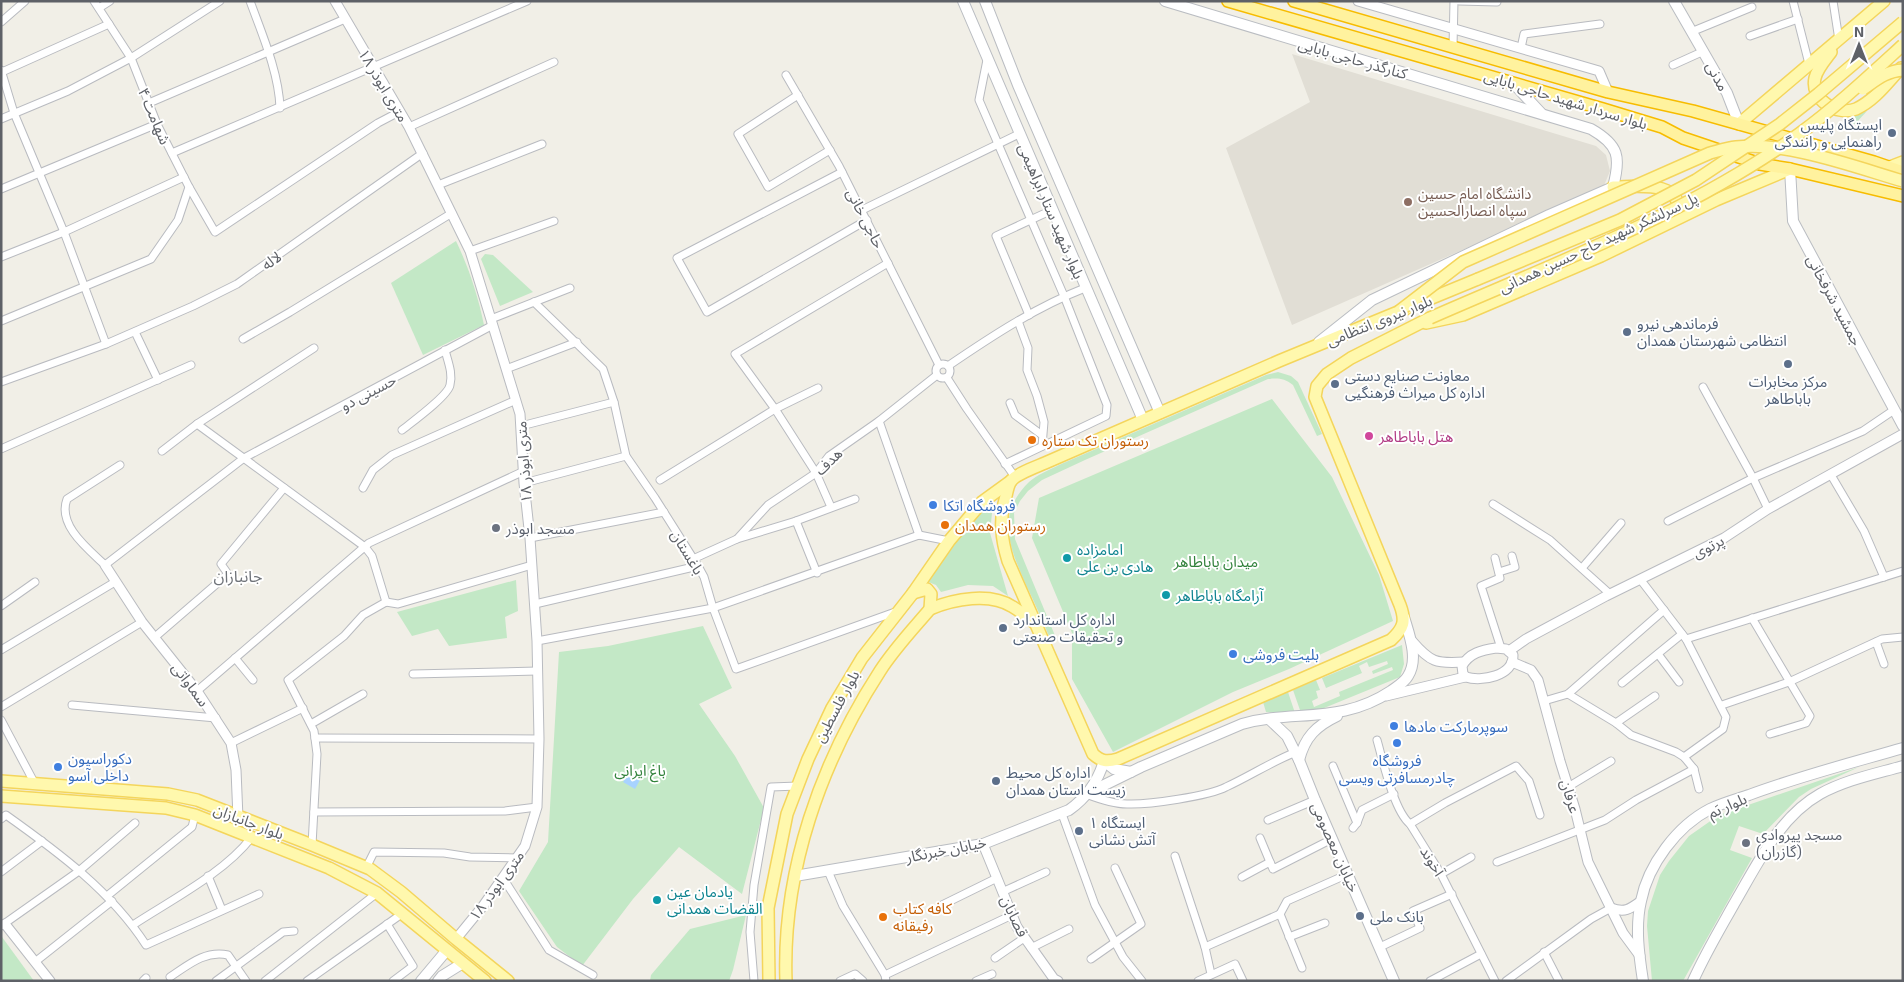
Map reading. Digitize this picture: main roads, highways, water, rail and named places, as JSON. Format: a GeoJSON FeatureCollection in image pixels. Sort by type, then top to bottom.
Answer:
{"type":"FeatureCollection","features":[{"type":"Feature","properties":{"kind":"highway","name":"بلوار سردار شهید حاجی بابایی"},"geometry":{"type":"LineString","coordinates":[[1228,1],[1662,127],[1682,138],[1760,164],[1790,169],[1903,196]]}},
{"type":"Feature","properties":{"kind":"highway","name":"بلوار سردار شهید حاجی بابایی"},"geometry":{"type":"LineString","coordinates":[[1294,1],[1608,92],[1693,111],[1903,172]]}},
{"type":"Feature","properties":{"kind":"highway"},"geometry":{"type":"LineString","coordinates":[[1486,75],[1492,58]]}},
{"type":"Feature","properties":{"kind":"main road","name":"بلوار شهید ستار ابراهیمی"},"geometry":{"type":"LineString","coordinates":[[963,1],[1143,420]]}},
{"type":"Feature","properties":{"kind":"main road","name":"بلوار شهید ستار ابراهیمی"},"geometry":{"type":"LineString","coordinates":[[984,1],[1018,85],[1160,413]]}},
{"type":"Feature","properties":{"kind":"main road","name":"کنارگذر حاجی بابایی"},"geometry":{"type":"LineString","coordinates":[[1165,1],[1592,129],[1607,138],[1615,150],[1617,170],[1613,188]]}},
{"type":"Feature","properties":{"kind":"main road","name":"مدنی"},"geometry":{"type":"LineString","coordinates":[[1674,1],[1727,93],[1739,124]]}},
{"type":"Feature","properties":{"kind":"main road"},"geometry":{"type":"LineString","coordinates":[[1739,124],[1884,1]]}},
{"type":"Feature","properties":{"kind":"main road","name":"پل سرلشکر شهید حاج حسین همدانی"},"geometry":{"type":"LineString","coordinates":[[1478,279],[1620,220],[1696,180],[1780,124],[1903,22]]}},
{"type":"Feature","properties":{"kind":"main road"},"geometry":{"type":"LineString","coordinates":[[1839,40],[1815,77],[1814,86],[1821,99],[1838,110],[1847,112],[1870,102],[1903,66]]}},
{"type":"Feature","properties":{"kind":"main road","name":"پل سرلشکر شهید حاج حسین همدانی"},"geometry":{"type":"LineString","coordinates":[[1430,318],[1640,226],[1720,184],[1798,135],[1838,103],[1903,45]]}},
{"type":"Feature","properties":{"kind":"main road"},"geometry":{"type":"LineString","coordinates":[[1838,103],[1858,94],[1882,75],[1892,71],[1903,70]]}},
{"type":"Feature","properties":{"kind":"main road"},"geometry":{"type":"LineString","coordinates":[[1513,83],[1542,113]]}},
{"type":"Feature","properties":{"kind":"main road"},"geometry":{"type":"LineString","coordinates":[[1398,312],[1463,262],[1710,153],[1737,147],[1766,147],[1808,155],[1903,182]]}},
{"type":"Feature","properties":{"kind":"main road"},"geometry":{"type":"LineString","coordinates":[[1890,167],[1903,162]]}},
{"type":"Feature","properties":{"kind":"main road","name":"بلوار نیروی انتظامی"},"geometry":{"type":"LineString","coordinates":[[1417,324],[1463,315],[1601,256],[1744,188],[1790,169]]}},
{"type":"Feature","properties":{"kind":"main road","name":"جمشید شرفخانی"},"geometry":{"type":"LineString","coordinates":[[1790,169],[1793,221],[1903,426]]}},
{"type":"Feature","properties":{"kind":"main road"},"geometry":{"type":"LineString","coordinates":[[1313,347],[1372,300],[1549,215],[1613,188],[1657,187],[1665,189],[1678,202],[1677,219]]}},
{"type":"Feature","properties":{"kind":"main road","name":"بلوار نیروی انتظامی"},"geometry":{"type":"LineString","coordinates":[[1160,413],[1279,361],[1478,279]]}},
{"type":"Feature","properties":{"kind":"main road","name":"بلوار نیروی انتظامی"},"geometry":{"type":"LineString","coordinates":[[1404,616],[1315,397],[1317,386],[1327,374],[1351,358],[1430,318]]}},
{"type":"Feature","properties":{"kind":"main road"},"geometry":{"type":"LineString","coordinates":[[1131,392],[1139,396],[1146,393],[1149,387]]}},
{"type":"Feature","properties":{"kind":"main road"},"geometry":{"type":"LineString","coordinates":[[1131,772],[1114,769],[1093,754],[1008,561],[1002,542],[1000,523],[1002,508],[1013,479],[1160,413]]}},
{"type":"Feature","properties":{"kind":"main road","name":"بلوار فلسطین"},"geometry":{"type":"LineString","coordinates":[[769,981],[768,908],[787,814],[808,759],[832,708],[862,658],[913,593],[949,541],[982,502],[1013,479]]}},
{"type":"Feature","properties":{"kind":"main road"},"geometry":{"type":"LineString","coordinates":[[913,593],[927,589],[931,594],[930,609],[957,600],[985,598],[1012,606],[1034,622]]}},
{"type":"Feature","properties":{"kind":"main road","name":"بلوار فلسطین"},"geometry":{"type":"LineString","coordinates":[[786,981],[789,911],[795,876],[808,820],[828,768],[852,718],[880,670],[930,609]]}},
{"type":"Feature","properties":{"kind":"main road"},"geometry":{"type":"LineString","coordinates":[[1297,756],[1314,730],[1330,719],[1383,696],[1398,686],[1408,676],[1413,658],[1412,641],[1404,616]]}},
{"type":"Feature","properties":{"kind":"main road"},"geometry":{"type":"LineString","coordinates":[[1104,761],[1118,759],[1391,640],[1398,633],[1404,616]]}},
{"type":"Feature","properties":{"kind":"main road","name":"خیابان خبرنگار"},"geometry":{"type":"LineString","coordinates":[[1086,794],[1131,772],[1242,724],[1255,720],[1319,716],[1348,711]]}},
{"type":"Feature","properties":{"kind":"main road","name":"خیابان معصومی"},"geometry":{"type":"LineString","coordinates":[[1269,719],[1287,736],[1297,756],[1394,981]]}},
{"type":"Feature","properties":{"kind":"main road","name":"بلوار بَم"},"geometry":{"type":"LineString","coordinates":[[1643,981],[1638,922],[1646,882],[1657,860],[1688,825],[1710,809],[1780,784],[1903,748]]}},
{"type":"Feature","properties":{"kind":"main road","name":"خیابان خبرنگار"},"geometry":{"type":"LineString","coordinates":[[795,876],[983,844],[1062,814],[1080,802],[1100,773],[1104,761]]}},
{"type":"Feature","properties":{"kind":"main road"},"geometry":{"type":"LineString","coordinates":[[1693,981],[1702,959],[1761,858],[1788,821],[1820,794],[1857,779],[1903,766]]}},
{"type":"Feature","properties":{"kind":"main road","name":"بلوار جانبازان"},"geometry":{"type":"LineString","coordinates":[[1,781],[168,794],[196,800],[238,818],[312,845],[366,868],[401,892],[508,981]]}},
{"type":"Feature","properties":{"kind":"main road"},"geometry":{"type":"LineString","coordinates":[[72,786],[72,801]]}},
{"type":"Feature","properties":{"kind":"main road","name":"بلوار جانبازان"},"geometry":{"type":"LineString","coordinates":[[1,796],[166,808],[195,815],[329,868],[377,893],[485,981]]}},
{"type":"Feature","properties":{"kind":"main road"},"geometry":{"type":"LineString","coordinates":[[421,981],[447,950]]}},
{"type":"Feature","properties":{"kind":"main road"},"geometry":{"type":"LineString","coordinates":[[438,981],[442,976],[463,963]]}},
{"type":"Feature","properties":{"kind":"water"},"geometry":{"type":"Polygon","coordinates":[[[629,773],[640,780],[635,789],[623,782],[629,773]]]}},
{"type":"Feature","properties":{"kind":"place","name":"ایستگاه پلیس راهنمایی و رانندگی"},"geometry":{"type":"Point","coordinates":[1892,133]}},
{"type":"Feature","properties":{"kind":"place","name":"دانشگاه امام حسین سپاه انصارالحسین"},"geometry":{"type":"Point","coordinates":[1408,202]}},
{"type":"Feature","properties":{"kind":"place","name":"فرماندهی نیرو انتظامی شهرستان همدان"},"geometry":{"type":"Point","coordinates":[1627,332]}},
{"type":"Feature","properties":{"kind":"place","name":"مرکز مخابرات باباطاهر"},"geometry":{"type":"Point","coordinates":[1788,364]}},
{"type":"Feature","properties":{"kind":"place","name":"معاونت صنایع دستی اداره کل میراث فرهنگیی"},"geometry":{"type":"Point","coordinates":[1335,384]}},
{"type":"Feature","properties":{"kind":"place","name":"هتل باباطاهر"},"geometry":{"type":"Point","coordinates":[1369,436]}},
{"type":"Feature","properties":{"kind":"place","name":"رستوران تک ستاره"},"geometry":{"type":"Point","coordinates":[1032,440]}},
{"type":"Feature","properties":{"kind":"place","name":"فروشگاه اتکا"},"geometry":{"type":"Point","coordinates":[933,505]}},
{"type":"Feature","properties":{"kind":"place","name":"رستوران همدان"},"geometry":{"type":"Point","coordinates":[945,525]}},
{"type":"Feature","properties":{"kind":"place","name":"مسجد ابوذر"},"geometry":{"type":"Point","coordinates":[496,528]}},
{"type":"Feature","properties":{"kind":"place","name":"امامزاده هادی بن علی"},"geometry":{"type":"Point","coordinates":[1067,558]}},
{"type":"Feature","properties":{"kind":"place","name":"آرامگاه باباطاهر"},"geometry":{"type":"Point","coordinates":[1166,595]}},
{"type":"Feature","properties":{"kind":"place","name":"اداره کل استاندارد و تحقیقات صنعتی"},"geometry":{"type":"Point","coordinates":[1003,628]}},
{"type":"Feature","properties":{"kind":"place","name":"بلیت فروشی"},"geometry":{"type":"Point","coordinates":[1233,654]}},
{"type":"Feature","properties":{"kind":"place","name":"سوپرمارکت مادها"},"geometry":{"type":"Point","coordinates":[1394,726]}},
{"type":"Feature","properties":{"kind":"place","name":"فروشگاه چادرمسافرتی ویسی"},"geometry":{"type":"Point","coordinates":[1397,743]}},
{"type":"Feature","properties":{"kind":"place","name":"دکوراسیون داخلی آسو"},"geometry":{"type":"Point","coordinates":[58,767]}},
{"type":"Feature","properties":{"kind":"place","name":"اداره کل محیط زیست استان همدان"},"geometry":{"type":"Point","coordinates":[996,781]}},
{"type":"Feature","properties":{"kind":"place","name":"ایستگاه ۱ آتش نشانی"},"geometry":{"type":"Point","coordinates":[1079,831]}},
{"type":"Feature","properties":{"kind":"place","name":"مسجد پیروادی (گازران)"},"geometry":{"type":"Point","coordinates":[1746,843]}},
{"type":"Feature","properties":{"kind":"place","name":"یادمان عین القضات همدانی"},"geometry":{"type":"Point","coordinates":[657,900]}},
{"type":"Feature","properties":{"kind":"place","name":"بانک ملی"},"geometry":{"type":"Point","coordinates":[1360,916]}},
{"type":"Feature","properties":{"kind":"place","name":"کافه کتاب رفیقانه"},"geometry":{"type":"Point","coordinates":[883,917]}},
{"type":"Feature","properties":{"kind":"district","name":"جانبازان"},"geometry":{"type":"Point","coordinates":[238,575]}},
{"type":"Feature","properties":{"kind":"park label","name":"میدان باباطاهر"},"geometry":{"type":"Point","coordinates":[1216,561]}},
{"type":"Feature","properties":{"kind":"park label","name":"باغ ایرانی"},"geometry":{"type":"Point","coordinates":[640,770]}}]}
